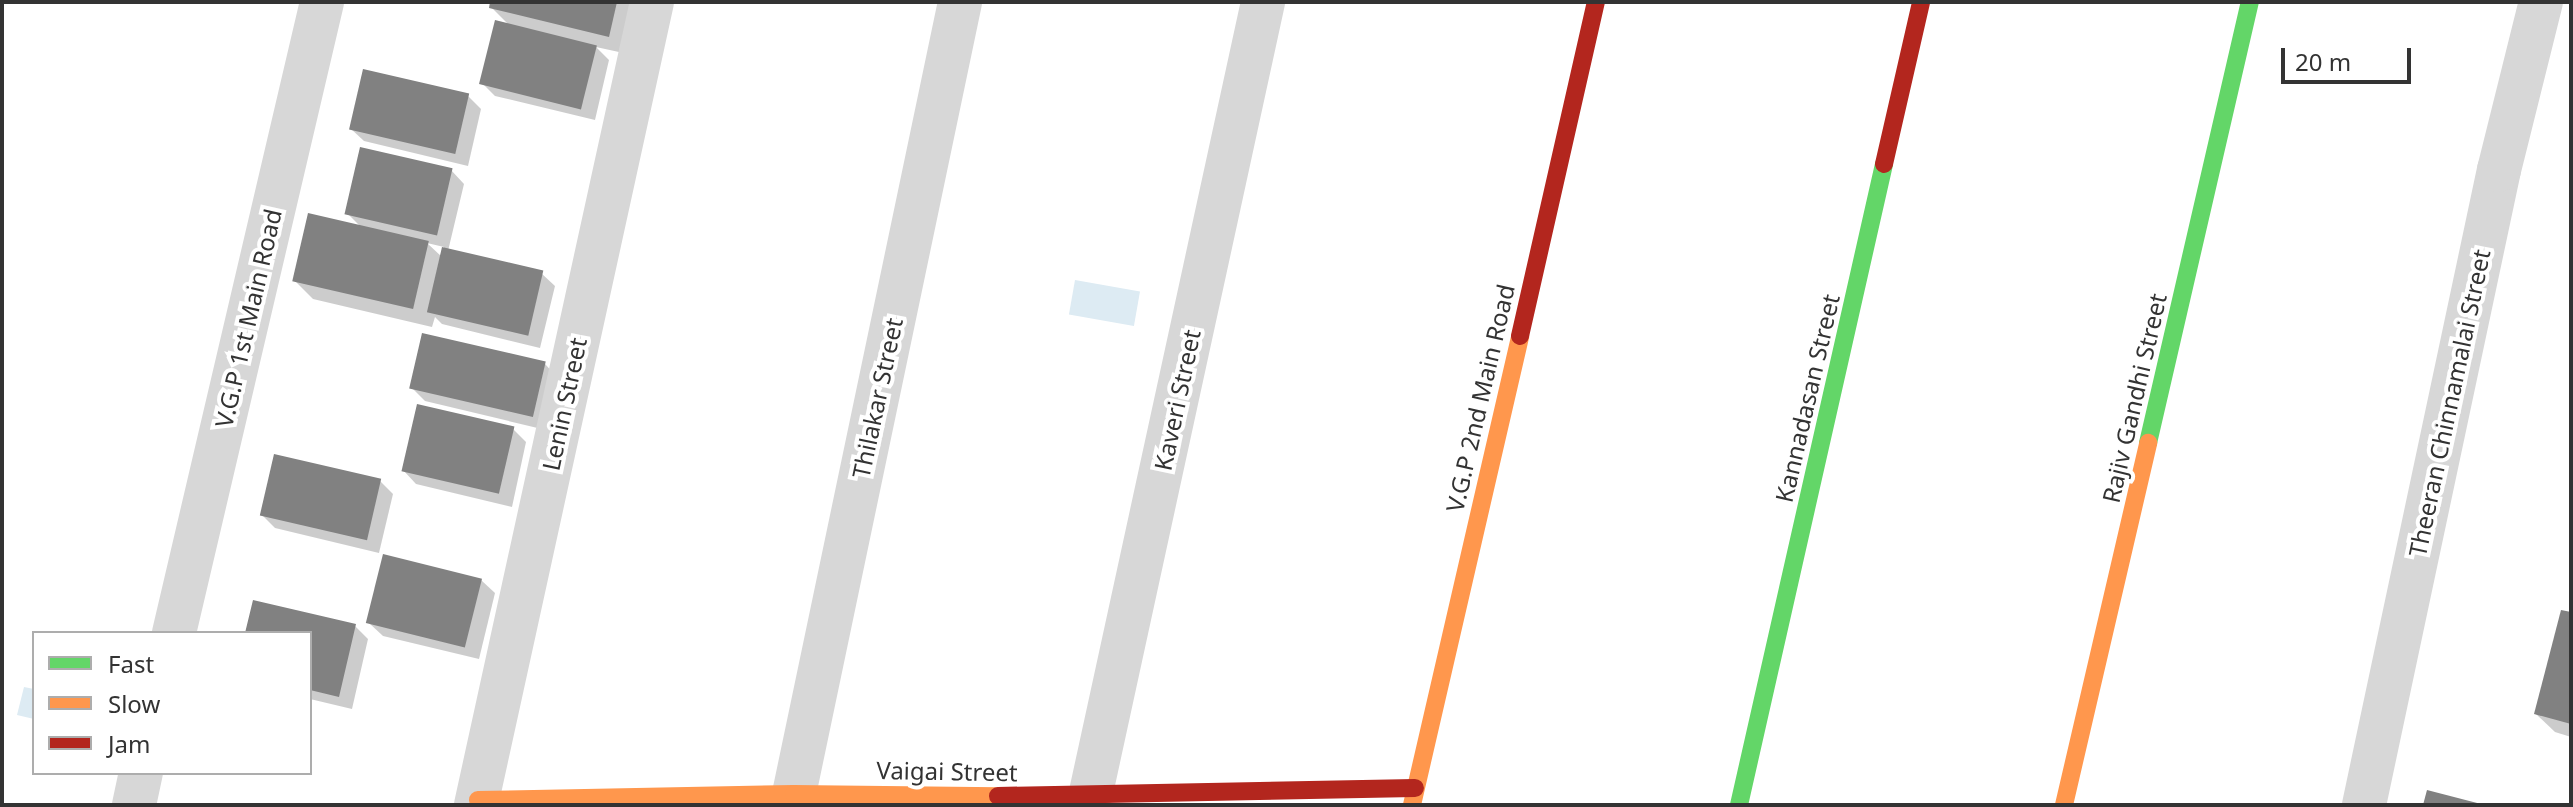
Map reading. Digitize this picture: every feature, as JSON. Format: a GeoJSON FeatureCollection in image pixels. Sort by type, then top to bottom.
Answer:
{"type":"FeatureCollection","features":[{"type":"Feature","properties":{"kind":"street","name":"V.G.P 1st Main Road"},"geometry":{"type":"LineString","coordinates":[[174,631],[322,2]]}},
{"type":"Feature","properties":{"kind":"street","name":"Lenin Street"},"geometry":{"type":"LineString","coordinates":[[477,802],[652,2]]}},
{"type":"Feature","properties":{"kind":"street","name":"Thilakar Street"},"geometry":{"type":"LineString","coordinates":[[794,794],[960,2]]}},
{"type":"Feature","properties":{"kind":"street","name":"Kaveri Street"},"geometry":{"type":"LineString","coordinates":[[1090,797],[1263,2]]}},
{"type":"Feature","properties":{"kind":"street","name":"V.G.P 2nd Main Road"},"geometry":{"type":"LineString","coordinates":[[1414,796],[1596,2]]}},
{"type":"Feature","properties":{"kind":"street","name":"Kannadasan Street"},"geometry":{"type":"LineString","coordinates":[[1739,805],[1921,2]]}},
{"type":"Feature","properties":{"kind":"street","name":"Rajiv Gandhi Street"},"geometry":{"type":"LineString","coordinates":[[2064,805],[2250,2]]}},
{"type":"Feature","properties":{"kind":"street","name":"Theeran Chinnamalai Street"},"geometry":{"type":"LineString","coordinates":[[2364,805],[2499,170],[2541,2]]}},
{"type":"Feature","properties":{"kind":"street"},"geometry":{"type":"LineString","coordinates":[[134,805],[141,775]]}},
{"type":"Feature","properties":{"kind":"street","name":"Vaigai Street"},"geometry":{"type":"LineString","coordinates":[[477,802],[794,794],[1414,796]]}},
{"type":"Feature","properties":{"kind":"shaded area"},"geometry":{"type":"Polygon","coordinates":[[[1075,280],[1140,291],[1134,326],[1069,314],[1075,280]]]}},
{"type":"Feature","properties":{"kind":"shaded area"},"geometry":{"type":"Polygon","coordinates":[[[24,687],[32,689],[32,719],[17,715],[24,687]]]}},
{"type":"Feature","properties":{"kind":"building"},"geometry":{"type":"Polygon","coordinates":[[[490,2],[617,2],[609,37],[489,8],[490,2]]]}},
{"type":"Feature","properties":{"kind":"building"},"geometry":{"type":"Polygon","coordinates":[[[495,20],[597,45],[581,109],[479,84],[495,20]]]}},
{"type":"Feature","properties":{"kind":"building"},"geometry":{"type":"Polygon","coordinates":[[[363,69],[469,94],[455,154],[349,129],[363,69]]]}},
{"type":"Feature","properties":{"kind":"building"},"geometry":{"type":"Polygon","coordinates":[[[360,147],[453,168],[437,236],[344,214],[360,147]]]}},
{"type":"Feature","properties":{"kind":"building"},"geometry":{"type":"Polygon","coordinates":[[[308,213],[429,241],[413,309],[292,281],[308,213]]]}},
{"type":"Feature","properties":{"kind":"building"},"geometry":{"type":"Polygon","coordinates":[[[442,247],[543,270],[528,336],[427,312],[442,247]]]}},
{"type":"Feature","properties":{"kind":"building"},"geometry":{"type":"Polygon","coordinates":[[[422,333],[546,362],[533,417],[409,389],[422,333]]]}},
{"type":"Feature","properties":{"kind":"building"},"geometry":{"type":"Polygon","coordinates":[[[417,404],[514,426],[499,494],[401,471],[417,404]]]}},
{"type":"Feature","properties":{"kind":"building"},"geometry":{"type":"Polygon","coordinates":[[[274,454],[381,479],[367,540],[260,515],[274,454]]]}},
{"type":"Feature","properties":{"kind":"building"},"geometry":{"type":"Polygon","coordinates":[[[383,554],[482,579],[465,648],[366,623],[383,554]]]}},
{"type":"Feature","properties":{"kind":"building"},"geometry":{"type":"Polygon","coordinates":[[[253,600],[356,624],[339,697],[312,690],[312,631],[245,631],[253,600]]]}},
{"type":"Feature","properties":{"kind":"building"},"geometry":{"type":"Polygon","coordinates":[[[2561,610],[2571,612],[2571,724],[2534,714],[2561,610]]]}},
{"type":"Feature","properties":{"kind":"building"},"geometry":{"type":"Polygon","coordinates":[[[2427,790],[2481,804],[2481,805],[2423,805],[2427,790]]]}},
{"type":"Feature","properties":{"kind":"traffic: fast"},"geometry":{"type":"LineString","coordinates":[[2148,443],[2250,2]]}},
{"type":"Feature","properties":{"kind":"traffic: fast"},"geometry":{"type":"LineString","coordinates":[[1739,805],[1884,164]]}},
{"type":"Feature","properties":{"kind":"traffic: slow"},"geometry":{"type":"LineString","coordinates":[[1412,805],[1520,336]]}},
{"type":"Feature","properties":{"kind":"traffic: slow"},"geometry":{"type":"LineString","coordinates":[[2064,805],[2148,443]]}},
{"type":"Feature","properties":{"kind":"traffic: slow"},"geometry":{"type":"LineString","coordinates":[[478,800],[794,794],[998,796]]}},
{"type":"Feature","properties":{"kind":"traffic: jam"},"geometry":{"type":"LineString","coordinates":[[1520,336],[1596,2]]}},
{"type":"Feature","properties":{"kind":"traffic: jam"},"geometry":{"type":"LineString","coordinates":[[1884,164],[1921,2]]}},
{"type":"Feature","properties":{"kind":"traffic: jam"},"geometry":{"type":"LineString","coordinates":[[998,796],[1415,788]]}}]}
